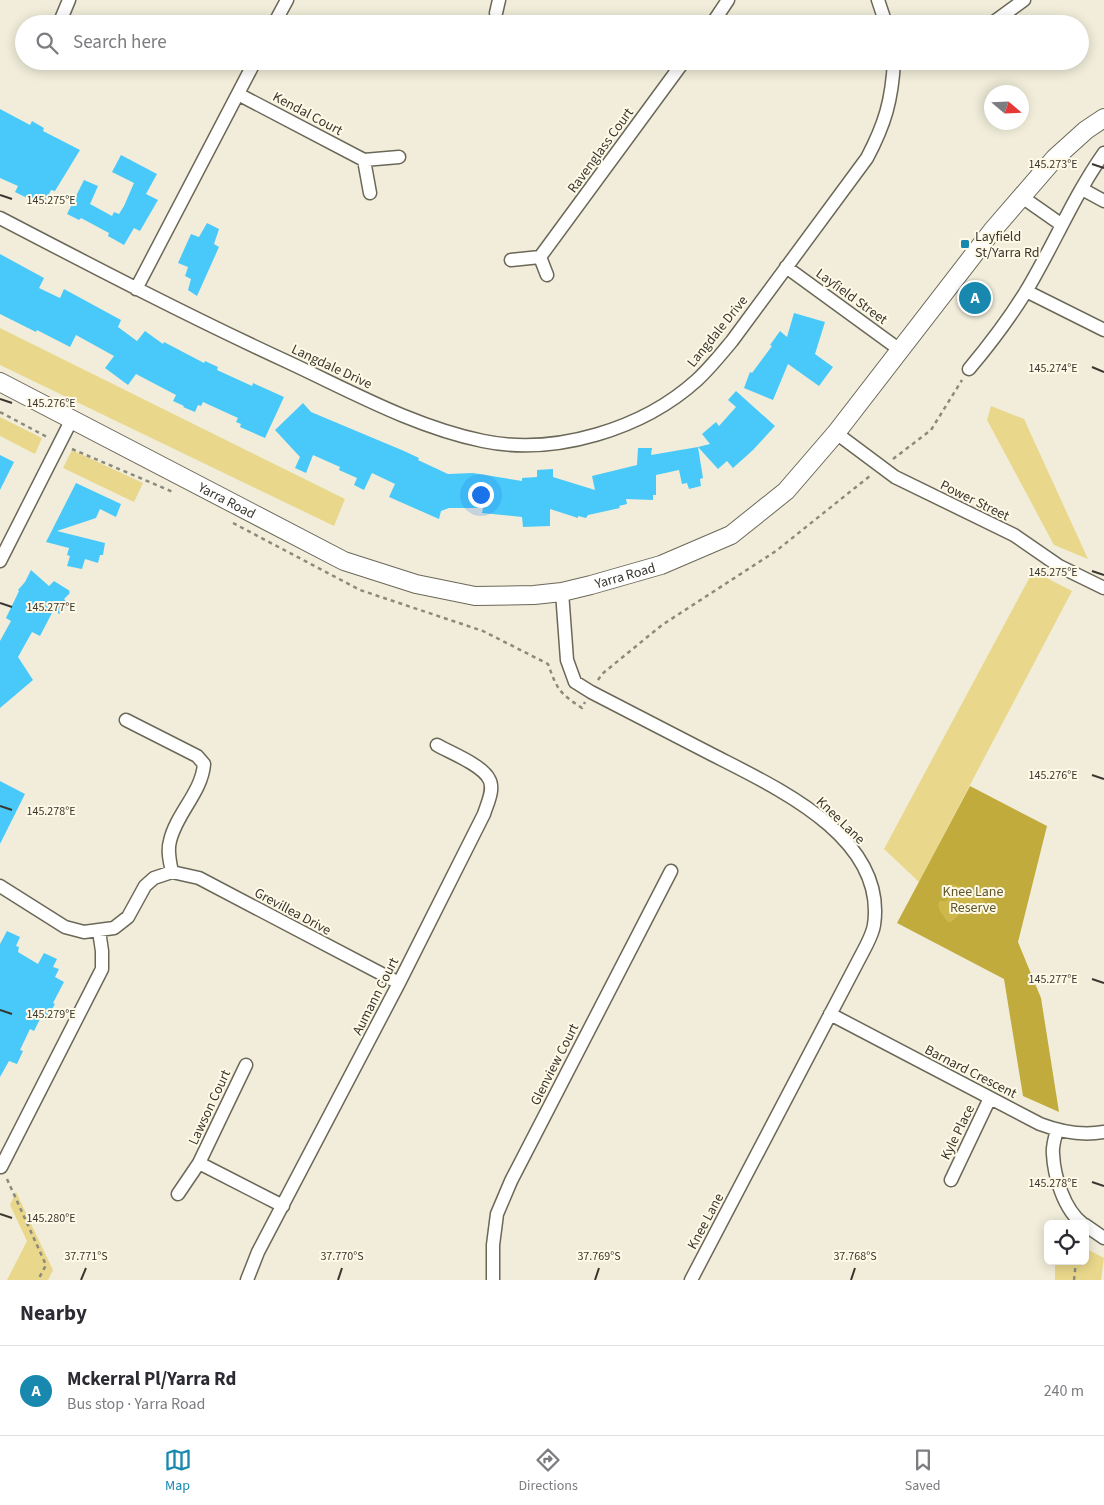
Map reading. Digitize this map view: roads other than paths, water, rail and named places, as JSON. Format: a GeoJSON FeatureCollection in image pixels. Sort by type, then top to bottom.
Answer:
{"type":"FeatureCollection","features":[{"type":"Feature","properties":{"kind":"main road","name":"Yarra Road"},"geometry":{"type":"LineString","coordinates":[[0,382],[344,561],[416,584],[475,596],[562,592],[591,586],[661,566],[731,535],[786,492],[836,433],[992,231],[1055,158],[1086,130],[1104,118]]}},
{"type":"Feature","properties":{"kind":"street"},"geometry":{"type":"LineString","coordinates":[[63,15],[69,0]]}},
{"type":"Feature","properties":{"kind":"street"},"geometry":{"type":"LineString","coordinates":[[279,15],[287,0]]}},
{"type":"Feature","properties":{"kind":"street"},"geometry":{"type":"LineString","coordinates":[[718,15],[728,0]]}},
{"type":"Feature","properties":{"kind":"street"},"geometry":{"type":"LineString","coordinates":[[878,0],[883,15]]}},
{"type":"Feature","properties":{"kind":"street"},"geometry":{"type":"LineString","coordinates":[[1003,15],[1024,0]]}},
{"type":"Feature","properties":{"kind":"street"},"geometry":{"type":"LineString","coordinates":[[136,289],[250,70]]}},
{"type":"Feature","properties":{"kind":"street","name":"Ravenglass Court"},"geometry":{"type":"LineString","coordinates":[[540,257],[677,70]]}},
{"type":"Feature","properties":{"kind":"street","name":"Langdale Drive"},"geometry":{"type":"LineString","coordinates":[[0,218],[217,330],[410,418],[458,435],[485,442],[518,445],[554,443],[589,436],[627,425],[656,410],[696,381],[713,364],[867,158],[878,137],[886,114],[893,70]]}},
{"type":"Feature","properties":{"kind":"street","name":"Kendal Court"},"geometry":{"type":"LineString","coordinates":[[238,94],[364,160]]}},
{"type":"Feature","properties":{"kind":"street"},"geometry":{"type":"LineString","coordinates":[[969,370],[999,334],[1026,291],[1104,153]]}},
{"type":"Feature","properties":{"kind":"street"},"geometry":{"type":"LineString","coordinates":[[370,193],[364,160],[399,157]]}},
{"type":"Feature","properties":{"kind":"street"},"geometry":{"type":"LineString","coordinates":[[1082,189],[1104,200]]}},
{"type":"Feature","properties":{"kind":"street"},"geometry":{"type":"LineString","coordinates":[[1022,197],[1062,225]]}},
{"type":"Feature","properties":{"kind":"street"},"geometry":{"type":"LineString","coordinates":[[510,260],[540,257],[547,276]]}},
{"type":"Feature","properties":{"kind":"street","name":"Layfield Street"},"geometry":{"type":"LineString","coordinates":[[786,267],[900,350]]}},
{"type":"Feature","properties":{"kind":"street"},"geometry":{"type":"LineString","coordinates":[[1026,291],[1104,330]]}},
{"type":"Feature","properties":{"kind":"street"},"geometry":{"type":"LineString","coordinates":[[0,561],[72,419]]}},
{"type":"Feature","properties":{"kind":"street","name":"Power Street"},"geometry":{"type":"LineString","coordinates":[[836,433],[895,478],[1014,535],[1059,566],[1104,588]]}},
{"type":"Feature","properties":{"kind":"street","name":"Knee Lane"},"geometry":{"type":"LineString","coordinates":[[562,592],[567,660],[575,682],[804,804],[834,830],[855,852],[869,877],[874,892],[876,905],[874,927],[866,946],[691,1280]]}},
{"type":"Feature","properties":{"kind":"street"},"geometry":{"type":"LineString","coordinates":[[0,886],[65,927],[84,932],[99,931],[114,928],[128,917],[145,886],[154,878],[172,872],[169,842],[203,775],[204,764],[197,756],[126,720]]}},
{"type":"Feature","properties":{"kind":"street","name":"Aumann Court"},"geometry":{"type":"LineString","coordinates":[[247,1280],[258,1252],[399,983],[484,814],[491,794],[490,780],[480,769],[436,745]]}},
{"type":"Feature","properties":{"kind":"street","name":"Glenview Court"},"geometry":{"type":"LineString","coordinates":[[493,1280],[493,1245],[497,1214],[511,1181],[671,871]]}},
{"type":"Feature","properties":{"kind":"street","name":"Grevillea Drive"},"geometry":{"type":"LineString","coordinates":[[172,872],[199,878],[399,983]]}},
{"type":"Feature","properties":{"kind":"street"},"geometry":{"type":"LineString","coordinates":[[1,1167],[102,969],[99,931]]}},
{"type":"Feature","properties":{"kind":"street","name":"Barnard Crescent"},"geometry":{"type":"LineString","coordinates":[[830,1014],[1040,1124],[1076,1134],[1104,1132]]}},
{"type":"Feature","properties":{"kind":"street","name":"Lawson Court"},"geometry":{"type":"LineString","coordinates":[[178,1194],[199,1162],[246,1065]]}},
{"type":"Feature","properties":{"kind":"street","name":"Kyle Place"},"geometry":{"type":"LineString","coordinates":[[951,1180],[990,1098]]}},
{"type":"Feature","properties":{"kind":"street"},"geometry":{"type":"LineString","coordinates":[[1057,1130],[1052,1151],[1057,1182],[1066,1203],[1080,1220]]}},
{"type":"Feature","properties":{"kind":"street","name":"Lawson Court"},"geometry":{"type":"LineString","coordinates":[[199,1162],[283,1206]]}},
{"type":"Feature","properties":{"kind":"street"},"geometry":{"type":"LineString","coordinates":[[1089,1228],[1104,1238]]}},
{"type":"Feature","properties":{"kind":"place","name":"Layfield St/Yarra Rd"},"geometry":{"type":"Point","coordinates":[965,244]}},
{"type":"Feature","properties":{"kind":"place","name":"Mckerral Pl/Yarra Rd"},"geometry":{"type":"Point","coordinates":[975,298]}},
{"type":"Feature","properties":{"kind":"park label","name":"Knee Lane Reserve"},"geometry":{"type":"Point","coordinates":[973,900]}}]}
